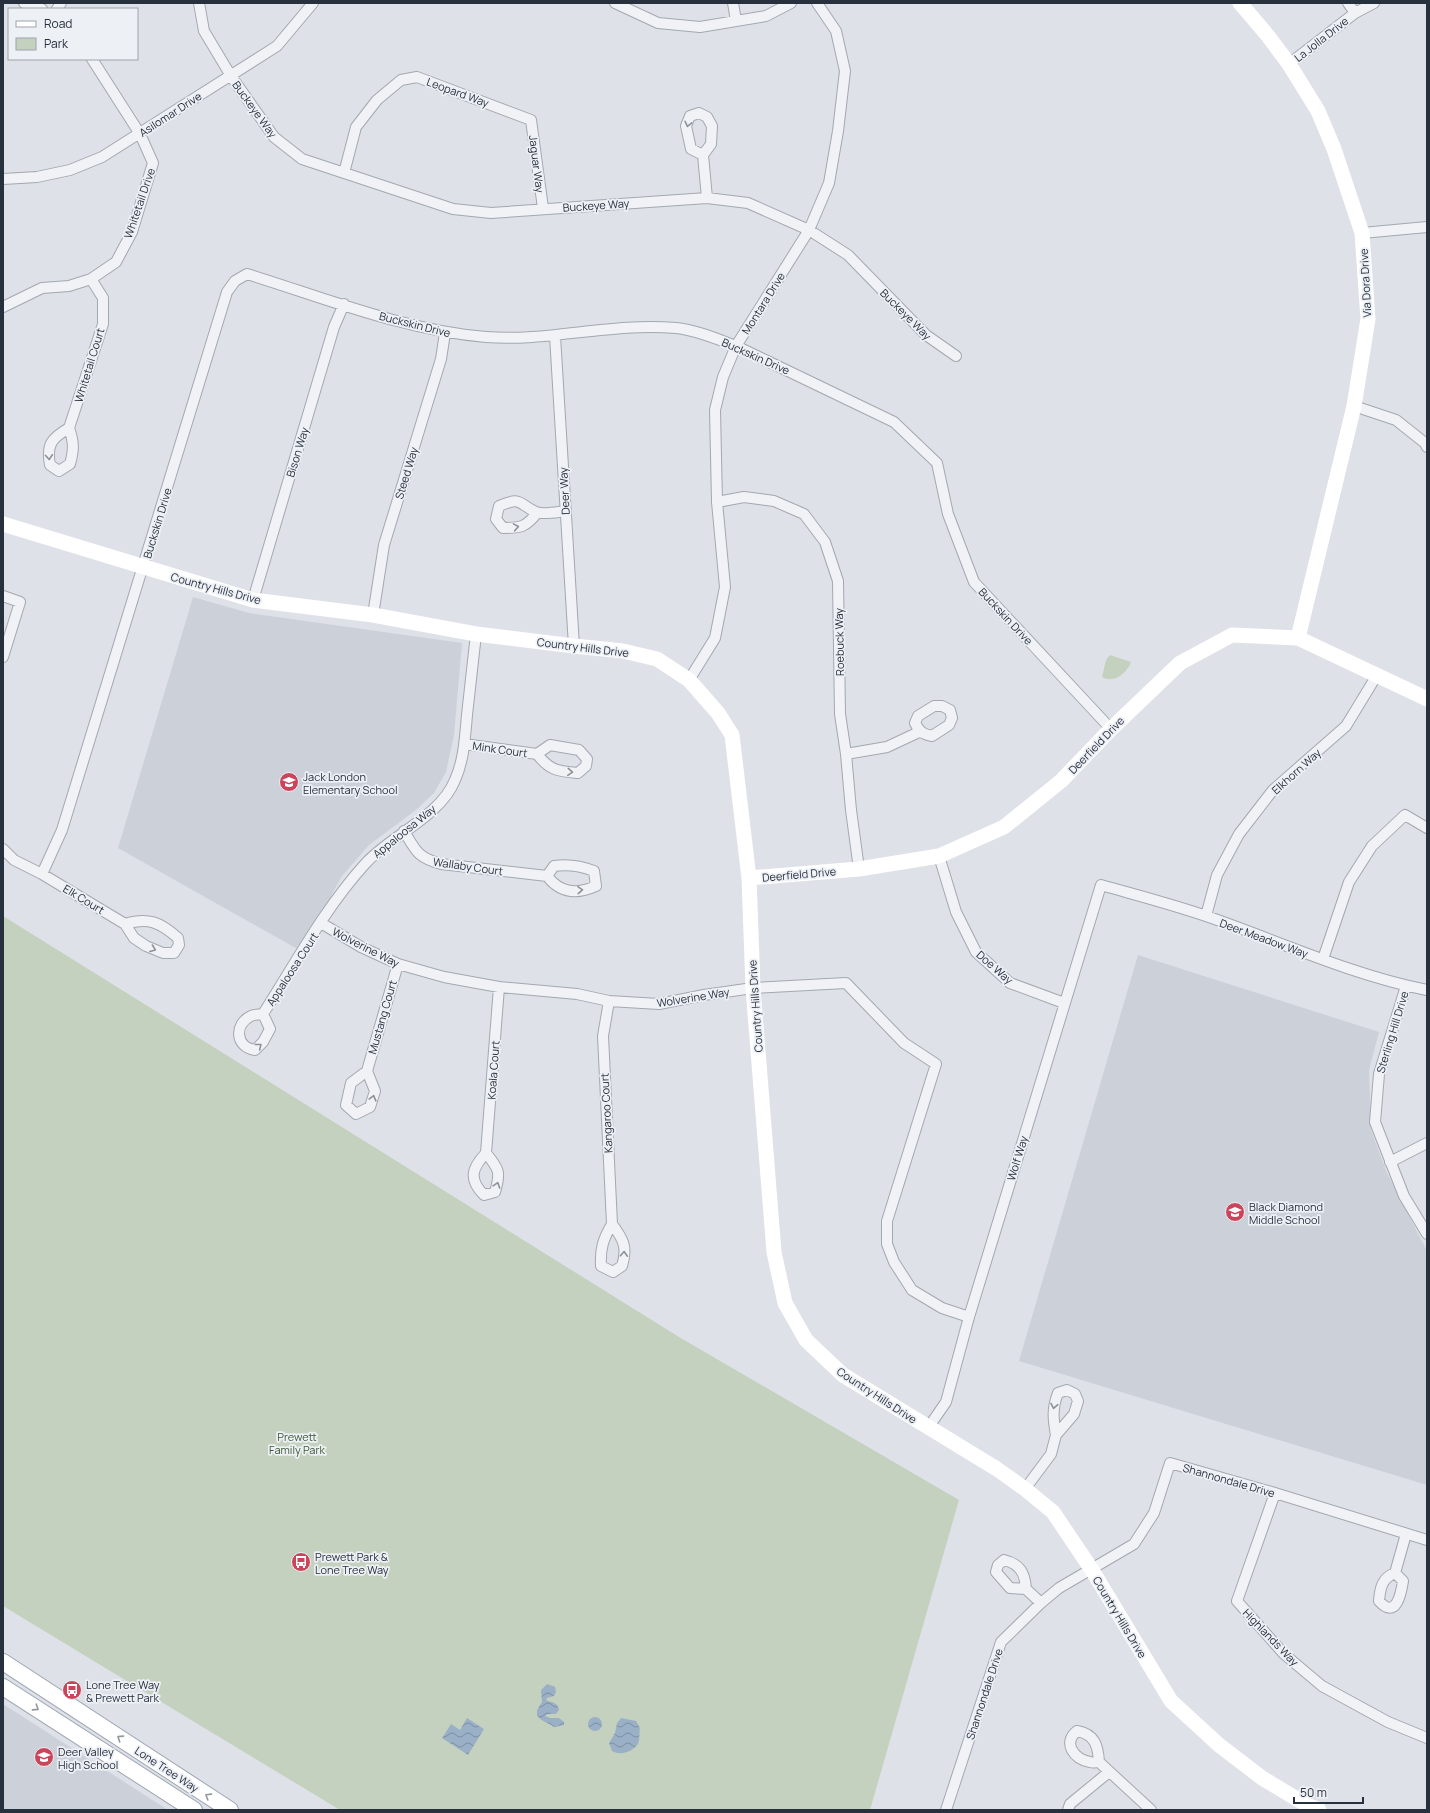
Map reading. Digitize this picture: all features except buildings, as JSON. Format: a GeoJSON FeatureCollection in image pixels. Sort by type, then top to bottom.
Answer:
{"type":"FeatureCollection","features":[{"type":"Feature","properties":{"kind":"main road","name":"Lone Tree Way"},"geometry":{"type":"LineString","coordinates":[[3,1662],[230,1810]]}},
{"type":"Feature","properties":{"kind":"main road","name":"Lone Tree Way"},"geometry":{"type":"LineString","coordinates":[[3,1687],[194,1810]]}},
{"type":"Feature","properties":{"kind":"street"},"geometry":{"type":"LineString","coordinates":[[24,3],[39,8]]}},
{"type":"Feature","properties":{"kind":"street","name":"Buckeye Way"},"geometry":{"type":"LineString","coordinates":[[199,3],[204,31],[231,76],[274,137],[302,159],[453,209],[491,213],[543,208],[707,198],[748,203],[809,230],[848,255],[926,335],[956,356]]}},
{"type":"Feature","properties":{"kind":"street","name":"Asilomar Drive"},"geometry":{"type":"LineString","coordinates":[[3,179],[36,177],[70,170],[102,157],[277,46],[313,3]]}},
{"type":"Feature","properties":{"kind":"street"},"geometry":{"type":"LineString","coordinates":[[615,3],[620,7],[658,23],[700,27],[766,16],[792,3]]}},
{"type":"Feature","properties":{"kind":"street"},"geometry":{"type":"LineString","coordinates":[[733,3],[736,21]]}},
{"type":"Feature","properties":{"kind":"street","name":"Montara Drive"},"geometry":{"type":"LineString","coordinates":[[689,680],[715,638],[725,586],[717,502],[715,410],[722,377],[736,346],[809,230],[829,183],[846,70],[836,31],[817,3]]}},
{"type":"Feature","properties":{"kind":"street","name":"Via Dora Drive"},"geometry":{"type":"LineString","coordinates":[[1240,3],[1289,64],[1318,110],[1334,149],[1362,233],[1368,319],[1354,406],[1298,638]]}},
{"type":"Feature","properties":{"kind":"street"},"geometry":{"type":"LineString","coordinates":[[1348,3],[1355,13]]}},
{"type":"Feature","properties":{"kind":"street","name":"La Jolla Drive"},"geometry":{"type":"LineString","coordinates":[[1289,64],[1355,13],[1374,3]]}},
{"type":"Feature","properties":{"kind":"street","name":"Whitetail Drive"},"geometry":{"type":"LineString","coordinates":[[3,307],[42,288],[69,286],[91,280],[116,262],[132,232],[153,163],[140,134],[93,60]]}},
{"type":"Feature","properties":{"kind":"street","name":"Leopard Way"},"geometry":{"type":"LineString","coordinates":[[344,174],[356,127],[377,100],[401,80],[417,77],[531,120]]}},
{"type":"Feature","properties":{"kind":"street","name":"Jaguar Way"},"geometry":{"type":"LineString","coordinates":[[531,120],[543,208]]}},
{"type":"Feature","properties":{"kind":"street"},"geometry":{"type":"LineString","coordinates":[[703,155],[707,198]]}},
{"type":"Feature","properties":{"kind":"street"},"geometry":{"type":"LineString","coordinates":[[1362,233],[1427,227]]}},
{"type":"Feature","properties":{"kind":"street","name":"Buckskin Drive"},"geometry":{"type":"LineString","coordinates":[[42,874],[62,830],[144,568],[227,292],[235,281],[247,274],[402,322],[444,332],[488,337],[555,336],[617,327],[676,328],[710,336],[736,346],[894,422],[936,463],[948,514],[974,582],[1111,729]]}},
{"type":"Feature","properties":{"kind":"street","name":"Whitetail Court"},"geometry":{"type":"LineString","coordinates":[[70,428],[102,324],[103,298],[91,280]]}},
{"type":"Feature","properties":{"kind":"street","name":"Bison Way"},"geometry":{"type":"LineString","coordinates":[[253,600],[334,327],[344,304]]}},
{"type":"Feature","properties":{"kind":"street","name":"Steed Way"},"geometry":{"type":"LineString","coordinates":[[372,615],[384,545],[441,359],[444,332]]}},
{"type":"Feature","properties":{"kind":"street","name":"Deer Way"},"geometry":{"type":"LineString","coordinates":[[555,336],[574,646]]}},
{"type":"Feature","properties":{"kind":"street"},"geometry":{"type":"LineString","coordinates":[[1354,406],[1396,420],[1425,443],[1427,447]]}},
{"type":"Feature","properties":{"kind":"street","name":"Roebuck Way"},"geometry":{"type":"LineString","coordinates":[[717,502],[744,497],[774,501],[804,514],[825,542],[838,581],[840,714],[859,868]]}},
{"type":"Feature","properties":{"kind":"street"},"geometry":{"type":"LineString","coordinates":[[537,513],[565,511]]}},
{"type":"Feature","properties":{"kind":"street","name":"Country Hills Drive"},"geometry":{"type":"LineString","coordinates":[[3,524],[253,600],[372,615],[476,634],[574,646],[623,650],[657,659],[689,680],[718,713],[732,735],[750,878],[753,988],[774,1252],[785,1303],[806,1340],[843,1375],[997,1469],[1026,1489],[1053,1512],[1092,1570],[1171,1701],[1219,1745],[1262,1778],[1310,1808]]}},
{"type":"Feature","properties":{"kind":"street"},"geometry":{"type":"LineString","coordinates":[[3,596],[20,602],[3,657]]}},
{"type":"Feature","properties":{"kind":"street","name":"Appaloosa Way"},"geometry":{"type":"LineString","coordinates":[[321,923],[366,863],[380,849],[434,809],[447,794],[455,781],[464,744],[476,634]]}},
{"type":"Feature","properties":{"kind":"street","name":"Deerfield Drive"},"geometry":{"type":"LineString","coordinates":[[750,878],[859,868],[938,856],[1004,827],[1061,781],[1111,729],[1180,663],[1232,635],[1298,638],[1427,699]]}},
{"type":"Feature","properties":{"kind":"street","name":"Elkhorn Way"},"geometry":{"type":"LineString","coordinates":[[1206,916],[1218,875],[1239,834],[1273,790],[1346,726],[1377,675]]}},
{"type":"Feature","properties":{"kind":"street"},"geometry":{"type":"LineString","coordinates":[[846,754],[886,747],[919,732]]}},
{"type":"Feature","properties":{"kind":"street","name":"Mink Court"},"geometry":{"type":"LineString","coordinates":[[464,744],[537,754]]}},
{"type":"Feature","properties":{"kind":"street"},"geometry":{"type":"LineString","coordinates":[[1323,959],[1349,882],[1372,846],[1405,815],[1427,828]]}},
{"type":"Feature","properties":{"kind":"street","name":"Wallaby Court"},"geometry":{"type":"LineString","coordinates":[[404,831],[418,854],[435,862],[547,876]]}},
{"type":"Feature","properties":{"kind":"street","name":"Elk Court"},"geometry":{"type":"LineString","coordinates":[[3,849],[14,860],[42,874],[126,924],[134,938],[146,946],[163,953],[174,953],[178,945],[178,938],[169,930],[153,922],[140,920],[126,924]]}},
{"type":"Feature","properties":{"kind":"street","name":"Doe Way"},"geometry":{"type":"LineString","coordinates":[[938,856],[956,912],[976,952],[1010,983],[1064,1003]]}},
{"type":"Feature","properties":{"kind":"street","name":"Deer Meadow Way"},"geometry":{"type":"LineString","coordinates":[[1101,885],[1206,916],[1323,959],[1406,986],[1427,990]]}},
{"type":"Feature","properties":{"kind":"street","name":"Wolf Way"},"geometry":{"type":"LineString","coordinates":[[928,1428],[946,1402],[969,1317],[1101,885]]}},
{"type":"Feature","properties":{"kind":"street","name":"Wolverine Way"},"geometry":{"type":"LineString","coordinates":[[321,923],[361,946],[398,964],[444,976],[499,987],[577,994],[609,1001],[659,1004],[704,995],[753,988],[846,983],[904,1043],[936,1064],[886,1221],[887,1244],[894,1262],[912,1290],[942,1308],[969,1317]]}},
{"type":"Feature","properties":{"kind":"street","name":"Appaloosa Court"},"geometry":{"type":"LineString","coordinates":[[264,1014],[321,923]]}},
{"type":"Feature","properties":{"kind":"street","name":"Mustang Court"},"geometry":{"type":"LineString","coordinates":[[367,1071],[398,964]]}},
{"type":"Feature","properties":{"kind":"street","name":"Sterling Hill Drive"},"geometry":{"type":"LineString","coordinates":[[1406,986],[1379,1074],[1376,1122],[1404,1196],[1427,1234]]}},
{"type":"Feature","properties":{"kind":"street","name":"Koala Court"},"geometry":{"type":"LineString","coordinates":[[486,1153],[499,987]]}},
{"type":"Feature","properties":{"kind":"street","name":"Kangaroo Court"},"geometry":{"type":"LineString","coordinates":[[609,1001],[603,1036],[612,1224]]}},
{"type":"Feature","properties":{"kind":"street"},"geometry":{"type":"LineString","coordinates":[[1390,1162],[1427,1143]]}},
{"type":"Feature","properties":{"kind":"street"},"geometry":{"type":"LineString","coordinates":[[1026,1489],[1051,1454],[1056,1435]]}},
{"type":"Feature","properties":{"kind":"street","name":"Shannondale Drive"},"geometry":{"type":"LineString","coordinates":[[946,1810],[1001,1642],[1041,1603],[1059,1588],[1134,1544],[1154,1513],[1170,1463],[1275,1493],[1427,1540]]}},
{"type":"Feature","properties":{"kind":"street","name":"Highlands Way"},"geometry":{"type":"LineString","coordinates":[[1275,1493],[1237,1601],[1284,1654],[1322,1686],[1388,1722],[1427,1738]]}},
{"type":"Feature","properties":{"kind":"street"},"geometry":{"type":"LineString","coordinates":[[1395,1573],[1406,1534]]}},
{"type":"Feature","properties":{"kind":"street"},"geometry":{"type":"LineString","coordinates":[[1026,1589],[1041,1603]]}},
{"type":"Feature","properties":{"kind":"street"},"geometry":{"type":"LineString","coordinates":[[1099,1762],[1151,1810]]}},
{"type":"Feature","properties":{"kind":"street"},"geometry":{"type":"LineString","coordinates":[[1068,1810],[1070,1804],[1109,1772]]}},
{"type":"Feature","properties":{"kind":"shaded area","name":"Jack London Elementary School"},"geometry":{"type":"Polygon","coordinates":[[[193,597],[249,613],[462,643],[454,735],[446,772],[434,793],[416,810],[369,845],[342,876],[301,951],[118,848],[193,597]]]}},
{"type":"Feature","properties":{"kind":"shaded area","name":"Black Diamond Middle School"},"geometry":{"type":"Polygon","coordinates":[[[1138,955],[1379,1032],[1369,1070],[1371,1130],[1387,1173],[1427,1251],[1427,1485],[1019,1361],[1138,955]]]}},
{"type":"Feature","properties":{"kind":"shaded area","name":"Deer Valley High School"},"geometry":{"type":"Polygon","coordinates":[[[3,1704],[168,1810],[3,1810],[3,1704]]]}},
{"type":"Feature","properties":{"kind":"green space"},"geometry":{"type":"Polygon","coordinates":[[[1110,655],[1131,662],[1120,676],[1107,679],[1102,677],[1106,660],[1110,655]]]}},
{"type":"Feature","properties":{"kind":"green space","name":"Prewett Family Park"},"geometry":{"type":"Polygon","coordinates":[[[3,916],[679,1337],[959,1500],[870,1810],[340,1810],[3,1606],[3,916]]]}},
{"type":"Feature","properties":{"kind":"water"},"geometry":{"type":"Polygon","coordinates":[[[547,1684],[555,1687],[556,1692],[554,1696],[547,1698],[546,1700],[556,1704],[559,1710],[556,1714],[548,1714],[545,1716],[550,1718],[559,1718],[564,1722],[564,1725],[554,1727],[542,1720],[537,1715],[537,1710],[542,1702],[541,1690],[547,1684]]]}},
{"type":"Feature","properties":{"kind":"water"},"geometry":{"type":"Polygon","coordinates":[[[592,1717],[598,1717],[602,1721],[602,1727],[598,1731],[592,1731],[588,1727],[588,1721],[592,1717]]]}},
{"type":"Feature","properties":{"kind":"water"},"geometry":{"type":"Polygon","coordinates":[[[467,1718],[484,1729],[468,1755],[442,1738],[451,1724],[460,1730],[467,1718]]]}},
{"type":"Feature","properties":{"kind":"water"},"geometry":{"type":"Polygon","coordinates":[[[621,1718],[636,1721],[640,1728],[639,1740],[636,1747],[630,1751],[619,1753],[612,1751],[609,1743],[615,1733],[617,1723],[621,1718]]]}},
{"type":"Feature","properties":{"kind":"place","name":"Jack London Elementary School"},"geometry":{"type":"Point","coordinates":[289,782]}},
{"type":"Feature","properties":{"kind":"place","name":"Black Diamond Middle School"},"geometry":{"type":"Point","coordinates":[1235,1212]}},
{"type":"Feature","properties":{"kind":"place","name":"Prewett Park & Lone Tree Way"},"geometry":{"type":"Point","coordinates":[301,1562]}},
{"type":"Feature","properties":{"kind":"place","name":"Lone Tree Way & Prewett Park"},"geometry":{"type":"Point","coordinates":[72,1690]}},
{"type":"Feature","properties":{"kind":"place","name":"Deer Valley High School"},"geometry":{"type":"Point","coordinates":[44,1757]}}]}
